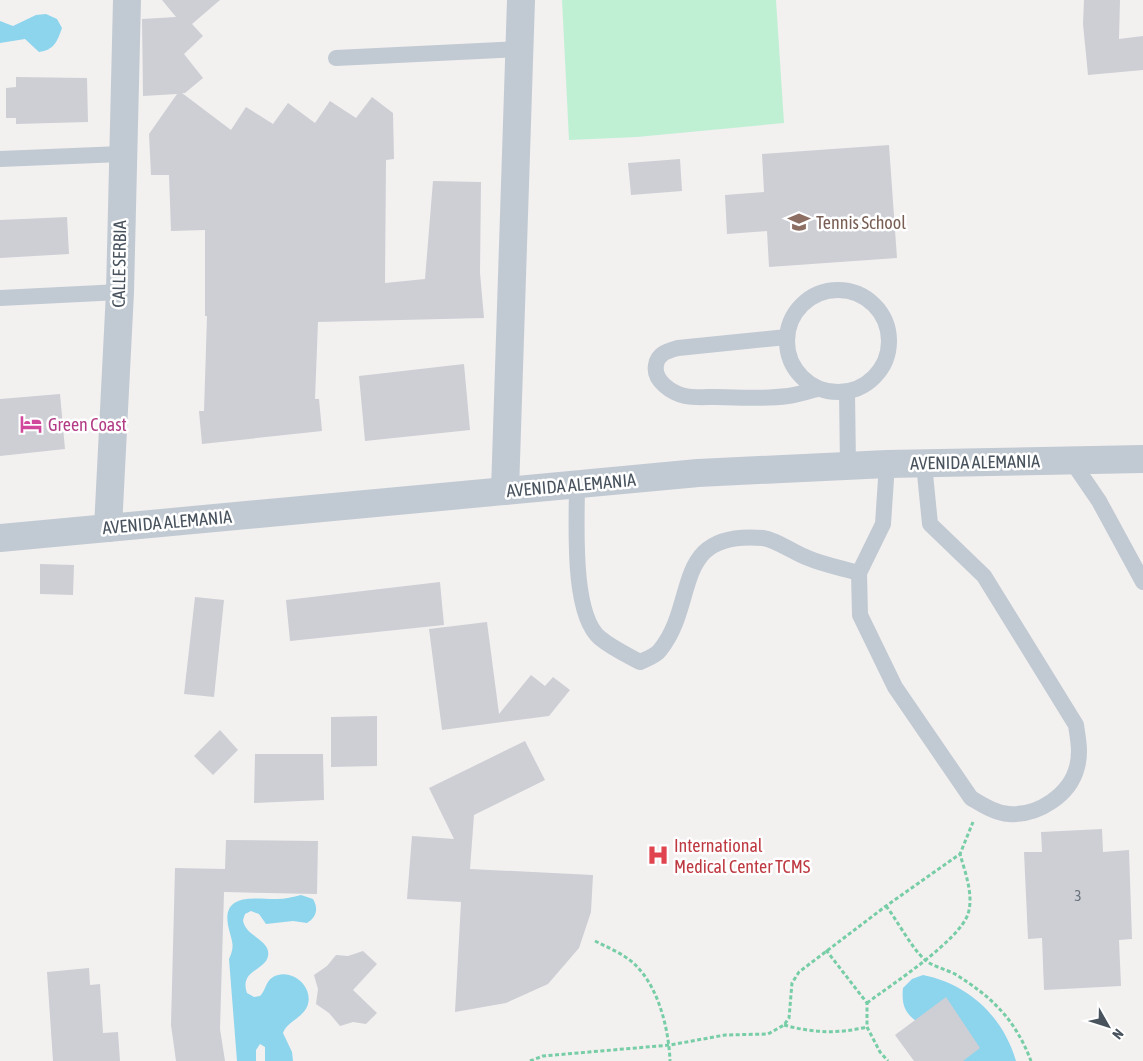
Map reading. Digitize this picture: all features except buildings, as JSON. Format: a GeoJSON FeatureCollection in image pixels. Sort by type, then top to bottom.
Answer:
{"type":"FeatureCollection","features":[{"type":"Feature","properties":{"kind":"street","name":"CALLE SERBIA"},"geometry":{"type":"LineString","coordinates":[[108,528],[120,292],[121,154],[126,0]]}},
{"type":"Feature","properties":{"kind":"street"},"geometry":{"type":"LineString","coordinates":[[505,491],[521,0]]}},
{"type":"Feature","properties":{"kind":"street","name":"AVENIDA ALEMANIA"},"geometry":{"type":"LineString","coordinates":[[0,538],[698,473],[887,464],[1143,459]]}},
{"type":"Feature","properties":{"kind":"lane"},"geometry":{"type":"LineString","coordinates":[[336,58],[520,50]]}},
{"type":"Feature","properties":{"kind":"lane"},"geometry":{"type":"LineString","coordinates":[[0,159],[121,154]]}},
{"type":"Feature","properties":{"kind":"lane"},"geometry":{"type":"LineString","coordinates":[[787,337],[678,348],[665,352],[659,357],[655,366],[663,385],[672,391],[686,396],[762,398],[790,396],[818,389],[847,392],[860,387],[882,367],[887,354],[889,339],[887,325],[880,312],[870,301],[858,294],[843,290],[815,295],[803,304],[794,315],[787,337],[789,358],[796,370],[818,389]]}},
{"type":"Feature","properties":{"kind":"lane"},"geometry":{"type":"LineString","coordinates":[[0,298],[120,292]]}},
{"type":"Feature","properties":{"kind":"lane"},"geometry":{"type":"LineString","coordinates":[[847,392],[848,466]]}},
{"type":"Feature","properties":{"kind":"lane"},"geometry":{"type":"LineString","coordinates":[[1071,460],[1099,501],[1143,582]]}},
{"type":"Feature","properties":{"kind":"lane"},"geometry":{"type":"LineString","coordinates":[[887,464],[883,524],[859,573],[860,615],[895,687],[971,798],[989,809],[1010,814],[1032,812],[1052,802],[1067,787],[1074,774],[1077,768],[1080,746],[1076,725],[984,576],[930,524],[924,464]]}},
{"type":"Feature","properties":{"kind":"lane"},"geometry":{"type":"LineString","coordinates":[[577,484],[578,575],[584,611],[599,637],[640,662],[659,652],[670,634],[688,576],[710,546],[725,540],[764,538],[808,558],[859,573]]}},
{"type":"Feature","properties":{"kind":"path"},"geometry":{"type":"LineString","coordinates":[[530,1061],[543,1056],[670,1045],[725,1035],[768,1034],[784,1025],[791,1009],[792,983],[800,972],[826,950],[960,854],[980,804]]}},
{"type":"Feature","properties":{"kind":"path"},"geometry":{"type":"LineString","coordinates":[[867,1003],[950,938],[968,914],[969,888],[960,854]]}},
{"type":"Feature","properties":{"kind":"path"},"geometry":{"type":"LineString","coordinates":[[886,906],[924,960],[953,973],[994,1001],[1008,1017],[1025,1045],[1031,1061]]}},
{"type":"Feature","properties":{"kind":"path"},"geometry":{"type":"LineString","coordinates":[[595,941],[621,954],[640,970],[650,986],[660,1011],[670,1045],[670,1061]]}},
{"type":"Feature","properties":{"kind":"path"},"geometry":{"type":"LineString","coordinates":[[826,950],[867,1003],[867,1027],[880,1052],[888,1061]]}},
{"type":"Feature","properties":{"kind":"path"},"geometry":{"type":"LineString","coordinates":[[784,1025],[804,1031],[826,1033],[846,1032],[867,1027]]}},
{"type":"Feature","properties":{"kind":"green space"},"geometry":{"type":"Polygon","coordinates":[[[562,0],[776,0],[784,123],[637,137],[569,140],[562,0]]]}},
{"type":"Feature","properties":{"kind":"water"},"geometry":{"type":"Polygon","coordinates":[[[46,14],[57,19],[62,28],[52,47],[39,52],[25,39],[0,43],[0,21],[13,26],[36,15],[46,14]]]}},
{"type":"Feature","properties":{"kind":"water"},"geometry":{"type":"Polygon","coordinates":[[[301,895],[313,899],[316,906],[314,916],[307,923],[293,921],[266,924],[259,914],[251,911],[245,914],[243,920],[249,931],[264,944],[268,954],[266,961],[248,977],[246,981],[247,993],[254,997],[260,996],[270,979],[286,974],[299,980],[307,990],[309,997],[306,1009],[288,1025],[283,1033],[292,1052],[293,1061],[265,1061],[265,1047],[260,1044],[256,1050],[256,1061],[237,1061],[229,959],[233,946],[228,925],[228,914],[236,902],[243,900],[280,899],[301,895]]]}},
{"type":"Feature","properties":{"kind":"water"},"geometry":{"type":"Polygon","coordinates":[[[923,975],[955,986],[981,1004],[993,1016],[1002,1030],[1016,1061],[947,1061],[933,1036],[909,1015],[904,1005],[903,988],[912,979],[923,975]]]}},
{"type":"Feature","properties":{"kind":"place","name":"Tennis School"},"geometry":{"type":"Point","coordinates":[799,222]}},
{"type":"Feature","properties":{"kind":"place","name":"Green Coast"},"geometry":{"type":"Point","coordinates":[31,424]}},
{"type":"Feature","properties":{"kind":"place","name":"International Medical Center TCMS"},"geometry":{"type":"Point","coordinates":[658,855]}}]}
